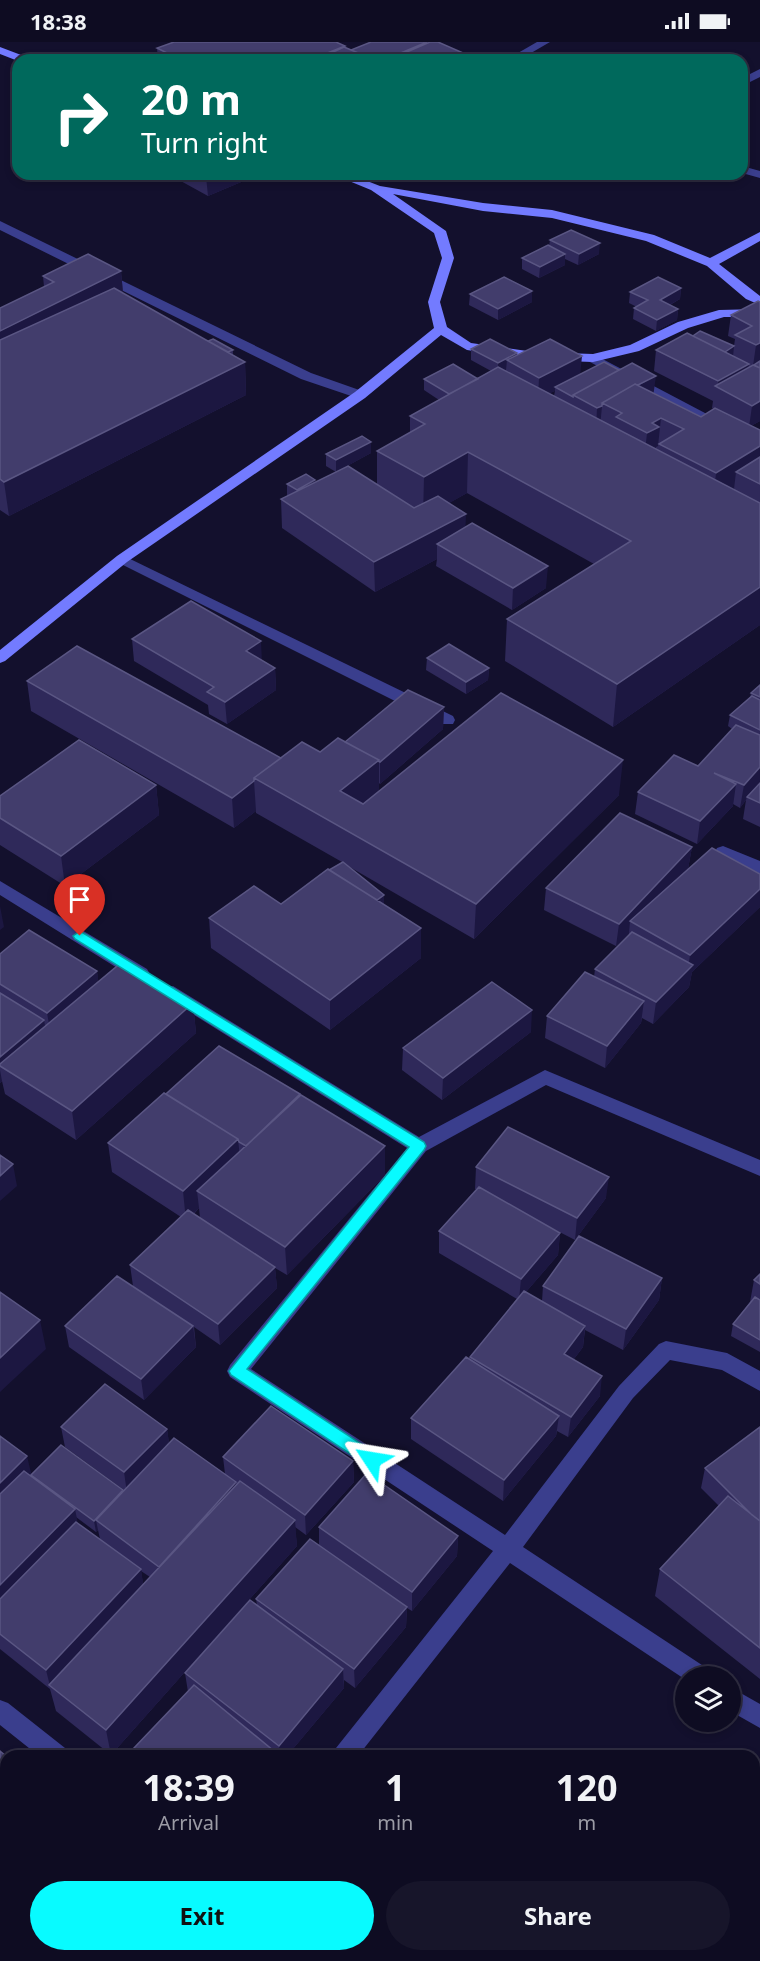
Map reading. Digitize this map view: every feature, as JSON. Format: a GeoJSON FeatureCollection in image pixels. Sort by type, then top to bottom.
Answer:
{"type":"FeatureCollection","features":[{"type":"Feature","properties":{"kind":"main road"},"geometry":{"type":"LineString","coordinates":[[354,180],[375,188],[483,207],[552,214],[650,238],[711,263],[760,302]]}},
{"type":"Feature","properties":{"kind":"main road"},"geometry":{"type":"LineString","coordinates":[[375,188],[440,231],[448,258],[434,302],[441,329],[467,346],[534,356],[593,358],[634,348],[683,325],[723,313],[760,313]]}},
{"type":"Feature","properties":{"kind":"main road"},"geometry":{"type":"LineString","coordinates":[[711,263],[760,236]]}},
{"type":"Feature","properties":{"kind":"main road"},"geometry":{"type":"LineString","coordinates":[[0,658],[122,559],[360,394],[441,329]]}},
{"type":"Feature","properties":{"kind":"street"},"geometry":{"type":"LineString","coordinates":[[522,54],[545,42]]}},
{"type":"Feature","properties":{"kind":"street"},"geometry":{"type":"LineString","coordinates":[[0,225],[306,376],[360,394]]}},
{"type":"Feature","properties":{"kind":"street"},"geometry":{"type":"LineString","coordinates":[[593,358],[760,447]]}},
{"type":"Feature","properties":{"kind":"street"},"geometry":{"type":"LineString","coordinates":[[122,559],[447,720]]}},
{"type":"Feature","properties":{"kind":"street"},"geometry":{"type":"LineString","coordinates":[[723,852],[760,868]]}},
{"type":"Feature","properties":{"kind":"street"},"geometry":{"type":"LineString","coordinates":[[0,887],[419,1146]]}},
{"type":"Feature","properties":{"kind":"street"},"geometry":{"type":"LineString","coordinates":[[684,1666],[237,1371],[419,1146],[545,1077],[760,1168]]}},
{"type":"Feature","properties":{"kind":"street"},"geometry":{"type":"LineString","coordinates":[[349,1750],[508,1549],[626,1392],[666,1350],[727,1362],[760,1382]]}},
{"type":"Feature","properties":{"kind":"street"},"geometry":{"type":"LineString","coordinates":[[741,1705],[760,1717]]}},
{"type":"Feature","properties":{"kind":"street"},"geometry":{"type":"LineString","coordinates":[[0,1711],[49,1750]]}},
{"type":"Feature","properties":{"kind":"building"},"geometry":{"type":"Polygon","coordinates":[[[174,42],[336,42],[345,46],[325,54],[169,54],[157,48],[174,42]]]}},
{"type":"Feature","properties":{"kind":"building"},"geometry":{"type":"Polygon","coordinates":[[[371,42],[427,42],[398,54],[361,54],[351,50],[371,42]]]}},
{"type":"Feature","properties":{"kind":"building"},"geometry":{"type":"Polygon","coordinates":[[[430,42],[438,42],[465,54],[402,54],[430,42]]]}},
{"type":"Feature","properties":{"kind":"building"},"geometry":{"type":"Polygon","coordinates":[[[344,47],[361,54],[329,54],[344,47]]]}},
{"type":"Feature","properties":{"kind":"building"},"geometry":{"type":"Polygon","coordinates":[[[571,230],[600,243],[579,254],[550,240],[571,230]]]}},
{"type":"Feature","properties":{"kind":"building"},"geometry":{"type":"Polygon","coordinates":[[[548,245],[565,254],[540,267],[522,258],[548,245]]]}},
{"type":"Feature","properties":{"kind":"building"},"geometry":{"type":"Polygon","coordinates":[[[88,254],[121,271],[0,331],[0,308],[54,282],[43,276],[88,254]]]}},
{"type":"Feature","properties":{"kind":"building"},"geometry":{"type":"Polygon","coordinates":[[[504,277],[532,291],[498,309],[470,294],[504,277]]]}},
{"type":"Feature","properties":{"kind":"building"},"geometry":{"type":"Polygon","coordinates":[[[658,277],[681,288],[660,300],[678,309],[657,320],[634,308],[648,300],[630,292],[658,277]]]}},
{"type":"Feature","properties":{"kind":"building"},"geometry":{"type":"Polygon","coordinates":[[[114,288],[245,362],[4,482],[0,479],[0,340],[114,288]]]}},
{"type":"Feature","properties":{"kind":"building"},"geometry":{"type":"Polygon","coordinates":[[[760,302],[760,343],[756,345],[735,335],[752,326],[731,315],[760,302]]]}},
{"type":"Feature","properties":{"kind":"building"},"geometry":{"type":"Polygon","coordinates":[[[700,331],[734,346],[725,352],[693,336],[700,331]]]}},
{"type":"Feature","properties":{"kind":"building"},"geometry":{"type":"Polygon","coordinates":[[[687,333],[749,364],[718,381],[656,350],[687,333]]]}},
{"type":"Feature","properties":{"kind":"building"},"geometry":{"type":"Polygon","coordinates":[[[213,339],[233,350],[228,352],[208,341],[213,339]]]}},
{"type":"Feature","properties":{"kind":"building"},"geometry":{"type":"Polygon","coordinates":[[[490,339],[517,353],[498,363],[471,349],[490,339]]]}},
{"type":"Feature","properties":{"kind":"building"},"geometry":{"type":"Polygon","coordinates":[[[550,339],[582,356],[539,378],[507,360],[550,339]]]}},
{"type":"Feature","properties":{"kind":"building"},"geometry":{"type":"Polygon","coordinates":[[[604,362],[619,370],[573,397],[555,387],[604,362]]]}},
{"type":"Feature","properties":{"kind":"building"},"geometry":{"type":"Polygon","coordinates":[[[632,363],[656,376],[638,385],[635,384],[597,408],[573,395],[632,363]]]}},
{"type":"Feature","properties":{"kind":"building"},"geometry":{"type":"Polygon","coordinates":[[[453,364],[478,379],[449,394],[424,379],[453,364]]]}},
{"type":"Feature","properties":{"kind":"building"},"geometry":{"type":"Polygon","coordinates":[[[753,365],[760,368],[760,401],[752,406],[715,386],[753,365]]]}},
{"type":"Feature","properties":{"kind":"building"},"geometry":{"type":"Polygon","coordinates":[[[498,367],[760,503],[760,587],[617,684],[507,619],[631,541],[468,452],[424,477],[377,451],[425,424],[410,416],[498,367]]]}},
{"type":"Feature","properties":{"kind":"building"},"geometry":{"type":"Polygon","coordinates":[[[635,384],[701,417],[715,408],[760,430],[760,446],[716,473],[659,444],[684,429],[661,418],[652,423],[659,427],[647,433],[616,417],[622,413],[602,403],[635,384]]]}},
{"type":"Feature","properties":{"kind":"building"},"geometry":{"type":"Polygon","coordinates":[[[362,436],[371,442],[336,460],[326,454],[362,436]]]}},
{"type":"Feature","properties":{"kind":"building"},"geometry":{"type":"Polygon","coordinates":[[[760,457],[760,484],[736,472],[760,457]]]}},
{"type":"Feature","properties":{"kind":"building"},"geometry":{"type":"Polygon","coordinates":[[[348,466],[414,508],[438,496],[466,514],[374,562],[281,499],[348,466]]]}},
{"type":"Feature","properties":{"kind":"building"},"geometry":{"type":"Polygon","coordinates":[[[306,474],[315,480],[297,490],[287,484],[306,474]]]}},
{"type":"Feature","properties":{"kind":"building"},"geometry":{"type":"Polygon","coordinates":[[[472,523],[548,566],[513,588],[437,544],[472,523]]]}},
{"type":"Feature","properties":{"kind":"building"},"geometry":{"type":"Polygon","coordinates":[[[191,601],[261,641],[246,651],[275,668],[225,702],[207,692],[214,687],[132,639],[191,601]]]}},
{"type":"Feature","properties":{"kind":"building"},"geometry":{"type":"Polygon","coordinates":[[[449,644],[489,668],[466,682],[427,658],[449,644]]]}},
{"type":"Feature","properties":{"kind":"building"},"geometry":{"type":"Polygon","coordinates":[[[77,646],[281,758],[232,798],[27,681],[77,646]]]}},
{"type":"Feature","properties":{"kind":"building"},"geometry":{"type":"Polygon","coordinates":[[[760,685],[760,697],[751,693],[760,685]]]}},
{"type":"Feature","properties":{"kind":"building"},"geometry":{"type":"Polygon","coordinates":[[[408,690],[444,707],[380,762],[345,742],[408,690]]]}},
{"type":"Feature","properties":{"kind":"building"},"geometry":{"type":"Polygon","coordinates":[[[501,693],[623,760],[476,904],[254,778],[302,742],[320,752],[338,738],[379,760],[340,791],[363,804],[501,693]]]}},
{"type":"Feature","properties":{"kind":"building"},"geometry":{"type":"Polygon","coordinates":[[[752,696],[760,700],[760,730],[730,715],[752,696]]]}},
{"type":"Feature","properties":{"kind":"building"},"geometry":{"type":"Polygon","coordinates":[[[736,725],[760,735],[760,767],[744,785],[714,773],[736,784],[700,821],[638,792],[674,755],[698,766],[736,725]]]}},
{"type":"Feature","properties":{"kind":"building"},"geometry":{"type":"Polygon","coordinates":[[[79,740],[156,785],[61,856],[0,818],[0,796],[79,740]]]}},
{"type":"Feature","properties":{"kind":"building"},"geometry":{"type":"Polygon","coordinates":[[[760,783],[760,803],[747,797],[760,783]]]}},
{"type":"Feature","properties":{"kind":"building"},"geometry":{"type":"Polygon","coordinates":[[[620,813],[692,847],[619,924],[546,888],[620,813]]]}},
{"type":"Feature","properties":{"kind":"building"},"geometry":{"type":"Polygon","coordinates":[[[712,848],[760,874],[760,889],[690,955],[630,921],[712,848]]]}},
{"type":"Feature","properties":{"kind":"building"},"geometry":{"type":"Polygon","coordinates":[[[343,862],[384,895],[377,900],[329,870],[343,862]]]}},
{"type":"Feature","properties":{"kind":"building"},"geometry":{"type":"Polygon","coordinates":[[[328,869],[421,928],[330,1000],[209,918],[254,886],[281,904],[328,869]]]}},
{"type":"Feature","properties":{"kind":"building"},"geometry":{"type":"Polygon","coordinates":[[[29,930],[97,971],[47,1013],[0,984],[0,954],[29,930]]]}},
{"type":"Feature","properties":{"kind":"building"},"geometry":{"type":"Polygon","coordinates":[[[632,932],[693,965],[656,1002],[595,969],[632,932]]]}},
{"type":"Feature","properties":{"kind":"building"},"geometry":{"type":"Polygon","coordinates":[[[122,962],[193,1003],[72,1111],[0,1066],[0,1064],[122,962]]]}},
{"type":"Feature","properties":{"kind":"building"},"geometry":{"type":"Polygon","coordinates":[[[585,972],[644,1001],[607,1046],[547,1016],[585,972]]]}},
{"type":"Feature","properties":{"kind":"building"},"geometry":{"type":"Polygon","coordinates":[[[492,982],[532,1010],[443,1078],[403,1048],[492,982]]]}},
{"type":"Feature","properties":{"kind":"building"},"geometry":{"type":"Polygon","coordinates":[[[0,993],[44,1020],[0,1057],[0,993]]]}},
{"type":"Feature","properties":{"kind":"building"},"geometry":{"type":"Polygon","coordinates":[[[219,1046],[300,1094],[246,1146],[166,1094],[219,1046]]]}},
{"type":"Feature","properties":{"kind":"building"},"geometry":{"type":"Polygon","coordinates":[[[164,1093],[238,1139],[183,1191],[108,1143],[164,1093]]]}},
{"type":"Feature","properties":{"kind":"building"},"geometry":{"type":"Polygon","coordinates":[[[301,1095],[385,1146],[285,1247],[197,1191],[301,1095]]]}},
{"type":"Feature","properties":{"kind":"building"},"geometry":{"type":"Polygon","coordinates":[[[508,1127],[609,1177],[577,1218],[476,1167],[508,1127]]]}},
{"type":"Feature","properties":{"kind":"building"},"geometry":{"type":"Polygon","coordinates":[[[0,1155],[13,1164],[0,1176],[0,1155]]]}},
{"type":"Feature","properties":{"kind":"building"},"geometry":{"type":"Polygon","coordinates":[[[479,1187],[560,1233],[521,1279],[439,1231],[479,1187]]]}},
{"type":"Feature","properties":{"kind":"building"},"geometry":{"type":"Polygon","coordinates":[[[188,1210],[275,1267],[218,1324],[130,1265],[188,1210]]]}},
{"type":"Feature","properties":{"kind":"building"},"geometry":{"type":"Polygon","coordinates":[[[579,1236],[662,1278],[626,1329],[543,1286],[579,1236]]]}},
{"type":"Feature","properties":{"kind":"building"},"geometry":{"type":"Polygon","coordinates":[[[760,1274],[760,1284],[754,1280],[760,1274]]]}},
{"type":"Feature","properties":{"kind":"building"},"geometry":{"type":"Polygon","coordinates":[[[117,1276],[193,1326],[141,1379],[65,1326],[117,1276]]]}},
{"type":"Feature","properties":{"kind":"building"},"geometry":{"type":"Polygon","coordinates":[[[524,1291],[585,1326],[564,1354],[602,1376],[571,1417],[470,1357],[524,1291]]]}},
{"type":"Feature","properties":{"kind":"building"},"geometry":{"type":"Polygon","coordinates":[[[0,1292],[40,1320],[0,1358],[0,1292]]]}},
{"type":"Feature","properties":{"kind":"building"},"geometry":{"type":"Polygon","coordinates":[[[755,1297],[760,1300],[760,1340],[733,1324],[755,1297]]]}},
{"type":"Feature","properties":{"kind":"building"},"geometry":{"type":"Polygon","coordinates":[[[466,1357],[559,1416],[504,1480],[411,1418],[466,1357]]]}},
{"type":"Feature","properties":{"kind":"building"},"geometry":{"type":"Polygon","coordinates":[[[105,1384],[167,1429],[124,1472],[61,1427],[105,1384]]]}},
{"type":"Feature","properties":{"kind":"building"},"geometry":{"type":"Polygon","coordinates":[[[271,1406],[353,1461],[305,1515],[223,1457],[271,1406]]]}},
{"type":"Feature","properties":{"kind":"building"},"geometry":{"type":"Polygon","coordinates":[[[760,1427],[760,1521],[705,1468],[760,1427]]]}},
{"type":"Feature","properties":{"kind":"building"},"geometry":{"type":"Polygon","coordinates":[[[0,1436],[27,1456],[0,1483],[0,1436]]]}},
{"type":"Feature","properties":{"kind":"building"},"geometry":{"type":"Polygon","coordinates":[[[174,1438],[236,1482],[159,1567],[96,1520],[174,1438]]]}},
{"type":"Feature","properties":{"kind":"building"},"geometry":{"type":"Polygon","coordinates":[[[61,1445],[123,1490],[94,1521],[31,1475],[61,1445]]]}},
{"type":"Feature","properties":{"kind":"building"},"geometry":{"type":"Polygon","coordinates":[[[24,1471],[75,1509],[0,1585],[0,1494],[24,1471]]]}},
{"type":"Feature","properties":{"kind":"building"},"geometry":{"type":"Polygon","coordinates":[[[367,1473],[458,1536],[412,1592],[319,1527],[367,1473]]]}},
{"type":"Feature","properties":{"kind":"building"},"geometry":{"type":"Polygon","coordinates":[[[240,1481],[295,1520],[106,1730],[49,1685],[240,1481]]]}},
{"type":"Feature","properties":{"kind":"building"},"geometry":{"type":"Polygon","coordinates":[[[728,1496],[760,1521],[760,1648],[660,1569],[728,1496]]]}},
{"type":"Feature","properties":{"kind":"building"},"geometry":{"type":"Polygon","coordinates":[[[76,1522],[141,1569],[46,1670],[0,1634],[0,1599],[76,1522]]]}},
{"type":"Feature","properties":{"kind":"building"},"geometry":{"type":"Polygon","coordinates":[[[310,1539],[407,1607],[354,1669],[256,1599],[310,1539]]]}},
{"type":"Feature","properties":{"kind":"building"},"geometry":{"type":"Polygon","coordinates":[[[250,1600],[343,1669],[279,1746],[185,1673],[250,1600]]]}},
{"type":"Feature","properties":{"kind":"building"},"geometry":{"type":"Polygon","coordinates":[[[194,1685],[273,1750],[136,1750],[134,1748],[194,1685]]]}},
{"type":"Feature","properties":{"kind":"route"},"geometry":{"type":"LineString","coordinates":[[80,936],[419,1146],[237,1371],[372,1460]]}}]}
